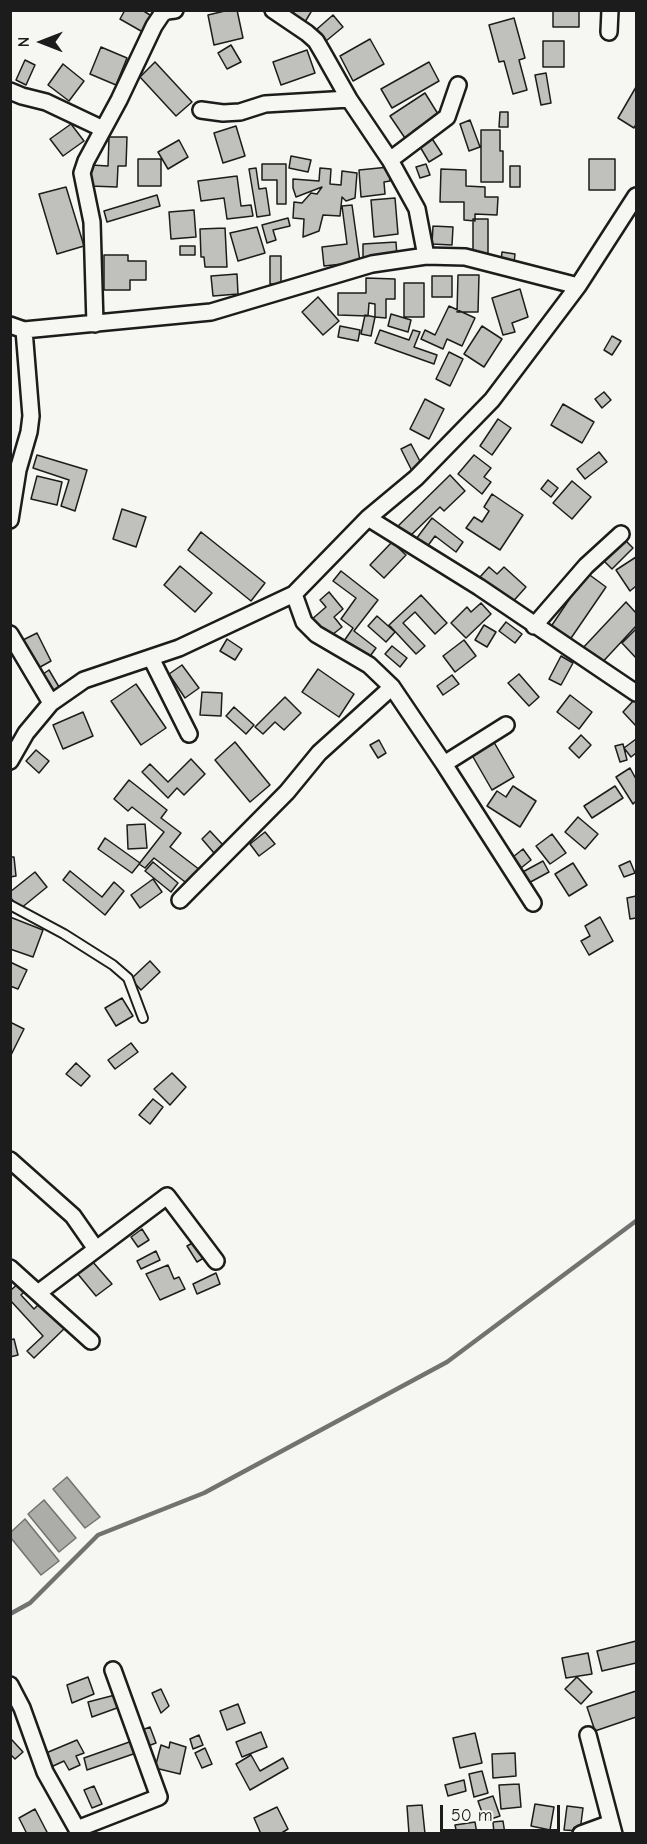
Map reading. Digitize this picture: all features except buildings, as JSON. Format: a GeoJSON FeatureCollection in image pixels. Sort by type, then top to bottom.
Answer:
{"type":"FeatureCollection","features":[{"type":"Feature","properties":{"kind":"street"},"geometry":{"type":"LineString","coordinates":[[95,324],[92,222],[82,173],[158,20],[162,14],[176,10]]}},
{"type":"Feature","properties":{"kind":"street"},"geometry":{"type":"LineString","coordinates":[[273,10],[316,41],[349,99],[390,160],[417,209],[426,256]]}},
{"type":"Feature","properties":{"kind":"street"},"geometry":{"type":"LineString","coordinates":[[609,32],[610,10]]}},
{"type":"Feature","properties":{"kind":"street"},"geometry":{"type":"LineString","coordinates":[[390,160],[447,117],[458,85]]}},
{"type":"Feature","properties":{"kind":"street"},"geometry":{"type":"LineString","coordinates":[[10,91],[46,102],[103,129]]}},
{"type":"Feature","properties":{"kind":"street"},"geometry":{"type":"LineString","coordinates":[[201,110],[223,113],[240,112],[265,104],[349,99]]}},
{"type":"Feature","properties":{"kind":"street"},"geometry":{"type":"LineString","coordinates":[[10,761],[26,734],[51,703],[84,680],[178,648],[294,594],[368,518],[416,478],[492,400],[578,286],[636,196]]}},
{"type":"Feature","properties":{"kind":"street"},"geometry":{"type":"LineString","coordinates":[[10,520],[18,470],[29,432],[31,416],[17,328],[95,324],[211,312],[372,264],[426,256],[465,257],[578,286]]}},
{"type":"Feature","properties":{"kind":"street"},"geometry":{"type":"LineString","coordinates":[[368,518],[479,587],[636,693]]}},
{"type":"Feature","properties":{"kind":"street"},"geometry":{"type":"LineString","coordinates":[[534,626],[586,566],[621,534]]}},
{"type":"Feature","properties":{"kind":"street"},"geometry":{"type":"LineString","coordinates":[[294,594],[304,622],[316,634],[369,665],[392,687],[533,903]]}},
{"type":"Feature","properties":{"kind":"street"},"geometry":{"type":"LineString","coordinates":[[10,634],[51,703]]}},
{"type":"Feature","properties":{"kind":"street"},"geometry":{"type":"LineString","coordinates":[[151,657],[189,735]]}},
{"type":"Feature","properties":{"kind":"street"},"geometry":{"type":"LineString","coordinates":[[180,900],[287,792],[319,753],[392,687]]}},
{"type":"Feature","properties":{"kind":"street"},"geometry":{"type":"LineString","coordinates":[[444,764],[506,725]]}},
{"type":"Feature","properties":{"kind":"street"},"geometry":{"type":"LineString","coordinates":[[10,1160],[73,1216],[96,1249]]}},
{"type":"Feature","properties":{"kind":"street"},"geometry":{"type":"LineString","coordinates":[[38,1293],[167,1196],[216,1261]]}},
{"type":"Feature","properties":{"kind":"street"},"geometry":{"type":"LineString","coordinates":[[10,1268],[91,1341]]}},
{"type":"Feature","properties":{"kind":"street"},"geometry":{"type":"LineString","coordinates":[[10,1685],[22,1708],[45,1772],[78,1831],[159,1797],[113,1670]]}},
{"type":"Feature","properties":{"kind":"street"},"geometry":{"type":"LineString","coordinates":[[581,1833],[613,1828],[588,1735]]}},
{"type":"Feature","properties":{"kind":"lane"},"geometry":{"type":"LineString","coordinates":[[10,905],[64,934],[113,965],[128,978],[143,1018]]}},
{"type":"Feature","properties":{"kind":"shaded area"},"geometry":{"type":"Polygon","coordinates":[[[67,1477],[100,1517],[85,1528],[53,1489],[67,1477]]]}},
{"type":"Feature","properties":{"kind":"shaded area"},"geometry":{"type":"Polygon","coordinates":[[[44,1500],[76,1538],[59,1552],[28,1514],[44,1500]]]}},
{"type":"Feature","properties":{"kind":"shaded area"},"geometry":{"type":"Polygon","coordinates":[[[25,1519],[59,1561],[41,1575],[11,1538],[11,1532],[25,1519]]]}},
{"type":"Feature","properties":{"kind":"waterway"},"geometry":{"type":"LineString","coordinates":[[10,1614],[30,1603],[98,1535],[204,1493],[447,1362],[636,1221]]}}]}
